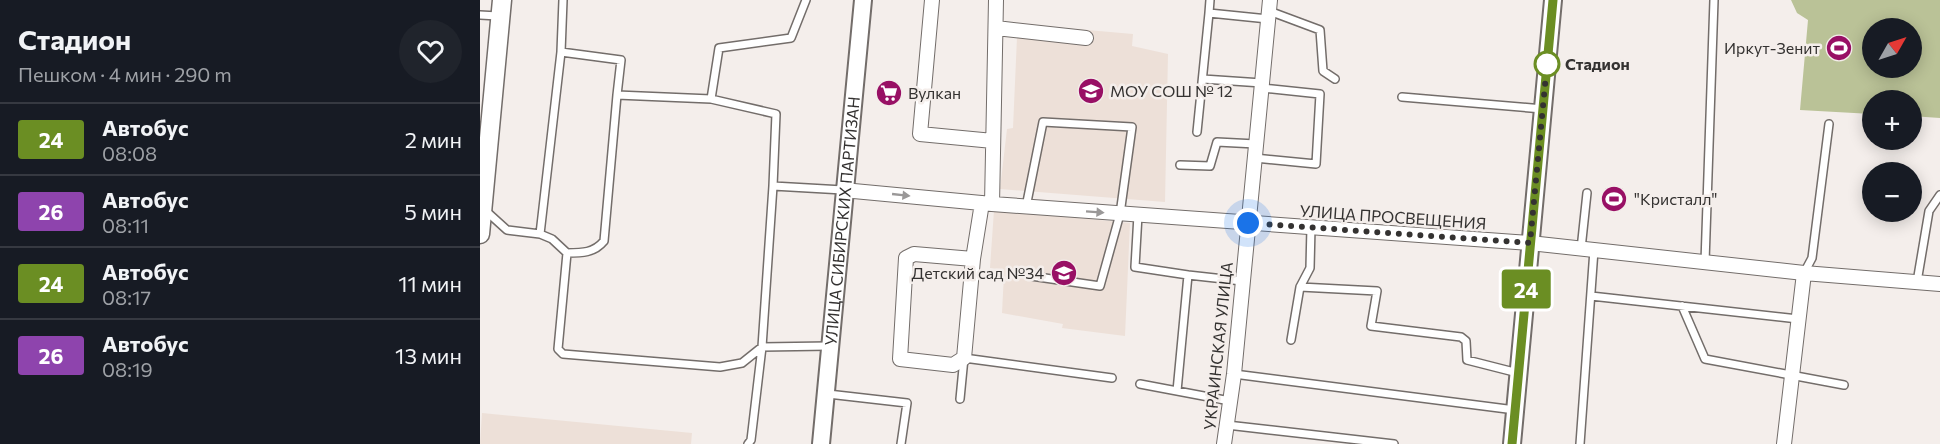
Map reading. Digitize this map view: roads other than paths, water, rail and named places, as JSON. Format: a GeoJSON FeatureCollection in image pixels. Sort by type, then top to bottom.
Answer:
{"type":"FeatureCollection","features":[{"type":"Feature","properties":{"kind":"main road"},"geometry":{"type":"LineString","coordinates":[[480,234],[501,8]]}},
{"type":"Feature","properties":{"kind":"street","name":"УЛИЦА СИБИРСКИХ ПАРТИЗАН"},"geometry":{"type":"LineString","coordinates":[[820,444],[863,0]]}},
{"type":"Feature","properties":{"kind":"street"},"geometry":{"type":"LineString","coordinates":[[932,0],[920,135],[993,141]]}},
{"type":"Feature","properties":{"kind":"street"},"geometry":{"type":"LineString","coordinates":[[973,259],[914,254],[906,258],[900,359],[953,365],[964,358],[973,259],[987,204],[993,141],[996,0]]}},
{"type":"Feature","properties":{"kind":"street"},"geometry":{"type":"LineString","coordinates":[[1512,444],[1553,0]]}},
{"type":"Feature","properties":{"kind":"street","name":"УКРАИНСКАЯ УЛИЦА"},"geometry":{"type":"LineString","coordinates":[[1224,444],[1234,374],[1269,10]]}},
{"type":"Feature","properties":{"kind":"street"},"geometry":{"type":"LineString","coordinates":[[996,28],[1086,38]]}},
{"type":"Feature","properties":{"kind":"street","name":"УЛИЦА ПРОСВЕЩЕНИЯ"},"geometry":{"type":"LineString","coordinates":[[843,190],[987,204],[1530,243],[1803,273],[1940,284]]}},
{"type":"Feature","properties":{"kind":"street"},"geometry":{"type":"LineString","coordinates":[[1784,444],[1803,273]]}},
{"type":"Feature","properties":{"kind":"lane"},"geometry":{"type":"LineString","coordinates":[[540,234],[561,52],[563,0]]}},
{"type":"Feature","properties":{"kind":"lane"},"geometry":{"type":"LineString","coordinates":[[711,99],[719,48],[791,38],[806,0]]}},
{"type":"Feature","properties":{"kind":"lane"},"geometry":{"type":"LineString","coordinates":[[1197,132],[1210,0]]}},
{"type":"Feature","properties":{"kind":"lane"},"geometry":{"type":"LineString","coordinates":[[1704,262],[1714,0]]}},
{"type":"Feature","properties":{"kind":"lane"},"geometry":{"type":"LineString","coordinates":[[480,15],[501,8]]}},
{"type":"Feature","properties":{"kind":"lane"},"geometry":{"type":"LineString","coordinates":[[1209,13],[1269,10],[1320,30],[1323,71],[1335,79]]}},
{"type":"Feature","properties":{"kind":"lane"},"geometry":{"type":"LineString","coordinates":[[481,208],[507,230],[540,234],[552,239],[567,253],[586,252],[599,247],[604,241],[621,60],[561,52]]}},
{"type":"Feature","properties":{"kind":"lane"},"geometry":{"type":"LineString","coordinates":[[1180,165],[1210,165],[1217,142],[1316,164],[1320,94],[1203,79]]}},
{"type":"Feature","properties":{"kind":"lane"},"geometry":{"type":"LineString","coordinates":[[617,95],[711,99],[776,114],[762,347],[748,444]]}},
{"type":"Feature","properties":{"kind":"lane"},"geometry":{"type":"LineString","coordinates":[[1402,97],[1543,109]]}},
{"type":"Feature","properties":{"kind":"lane"},"geometry":{"type":"LineString","coordinates":[[1026,207],[1043,122],[1132,127],[1120,214],[1100,286],[1031,276]]}},
{"type":"Feature","properties":{"kind":"lane"},"geometry":{"type":"LineString","coordinates":[[1803,273],[1812,258],[1829,124]]}},
{"type":"Feature","properties":{"kind":"lane"},"geometry":{"type":"LineString","coordinates":[[773,186],[843,190]]}},
{"type":"Feature","properties":{"kind":"lane"},"geometry":{"type":"LineString","coordinates":[[1580,444],[1591,296],[1587,250],[1587,193]]}},
{"type":"Feature","properties":{"kind":"lane"},"geometry":{"type":"LineString","coordinates":[[1917,282],[1929,211],[1940,195]]}},
{"type":"Feature","properties":{"kind":"lane"},"geometry":{"type":"LineString","coordinates":[[1138,215],[1135,267],[1242,281]]}},
{"type":"Feature","properties":{"kind":"lane"},"geometry":{"type":"LineString","coordinates":[[1291,340],[1300,287],[1310,268],[1311,227]]}},
{"type":"Feature","properties":{"kind":"lane"},"geometry":{"type":"LineString","coordinates":[[567,253],[558,349],[563,354],[720,367],[742,363],[762,347],[829,346]]}},
{"type":"Feature","properties":{"kind":"lane"},"geometry":{"type":"LineString","coordinates":[[1177,391],[1188,274]]}},
{"type":"Feature","properties":{"kind":"lane"},"geometry":{"type":"LineString","coordinates":[[1300,287],[1377,291],[1371,327],[1461,337],[1466,341],[1467,360],[1518,373]]}},
{"type":"Feature","properties":{"kind":"lane"},"geometry":{"type":"LineString","coordinates":[[1591,296],[1798,319]]}},
{"type":"Feature","properties":{"kind":"lane"},"geometry":{"type":"LineString","coordinates":[[1682,306],[1705,359],[1844,385]]}},
{"type":"Feature","properties":{"kind":"lane"},"geometry":{"type":"LineString","coordinates":[[960,399],[964,358],[1112,378]]}},
{"type":"Feature","properties":{"kind":"lane"},"geometry":{"type":"LineString","coordinates":[[1234,374],[1515,410]]}},
{"type":"Feature","properties":{"kind":"lane"},"geometry":{"type":"LineString","coordinates":[[1140,384],[1230,401]]}},
{"type":"Feature","properties":{"kind":"lane"},"geometry":{"type":"LineString","coordinates":[[828,394],[907,403],[901,444]]}},
{"type":"Feature","properties":{"kind":"lane"},"geometry":{"type":"LineString","coordinates":[[1227,425],[1394,444]]}},
{"type":"Feature","properties":{"kind":"place","name":"Иркут-Зенит"},"geometry":{"type":"Point","coordinates":[1839,48]}},
{"type":"Feature","properties":{"kind":"place","name":"Стадион"},"geometry":{"type":"Point","coordinates":[1547,64]}},
{"type":"Feature","properties":{"kind":"place","name":"МОУ СОШ № 12"},"geometry":{"type":"Point","coordinates":[1091,91]}},
{"type":"Feature","properties":{"kind":"place","name":"Вулкан"},"geometry":{"type":"Point","coordinates":[889,93]}},
{"type":"Feature","properties":{"kind":"place","name":"\"Кристалл\""},"geometry":{"type":"Point","coordinates":[1614,199]}},
{"type":"Feature","properties":{"kind":"place","name":"Детский сад №34"},"geometry":{"type":"Point","coordinates":[1064,273]}}]}
